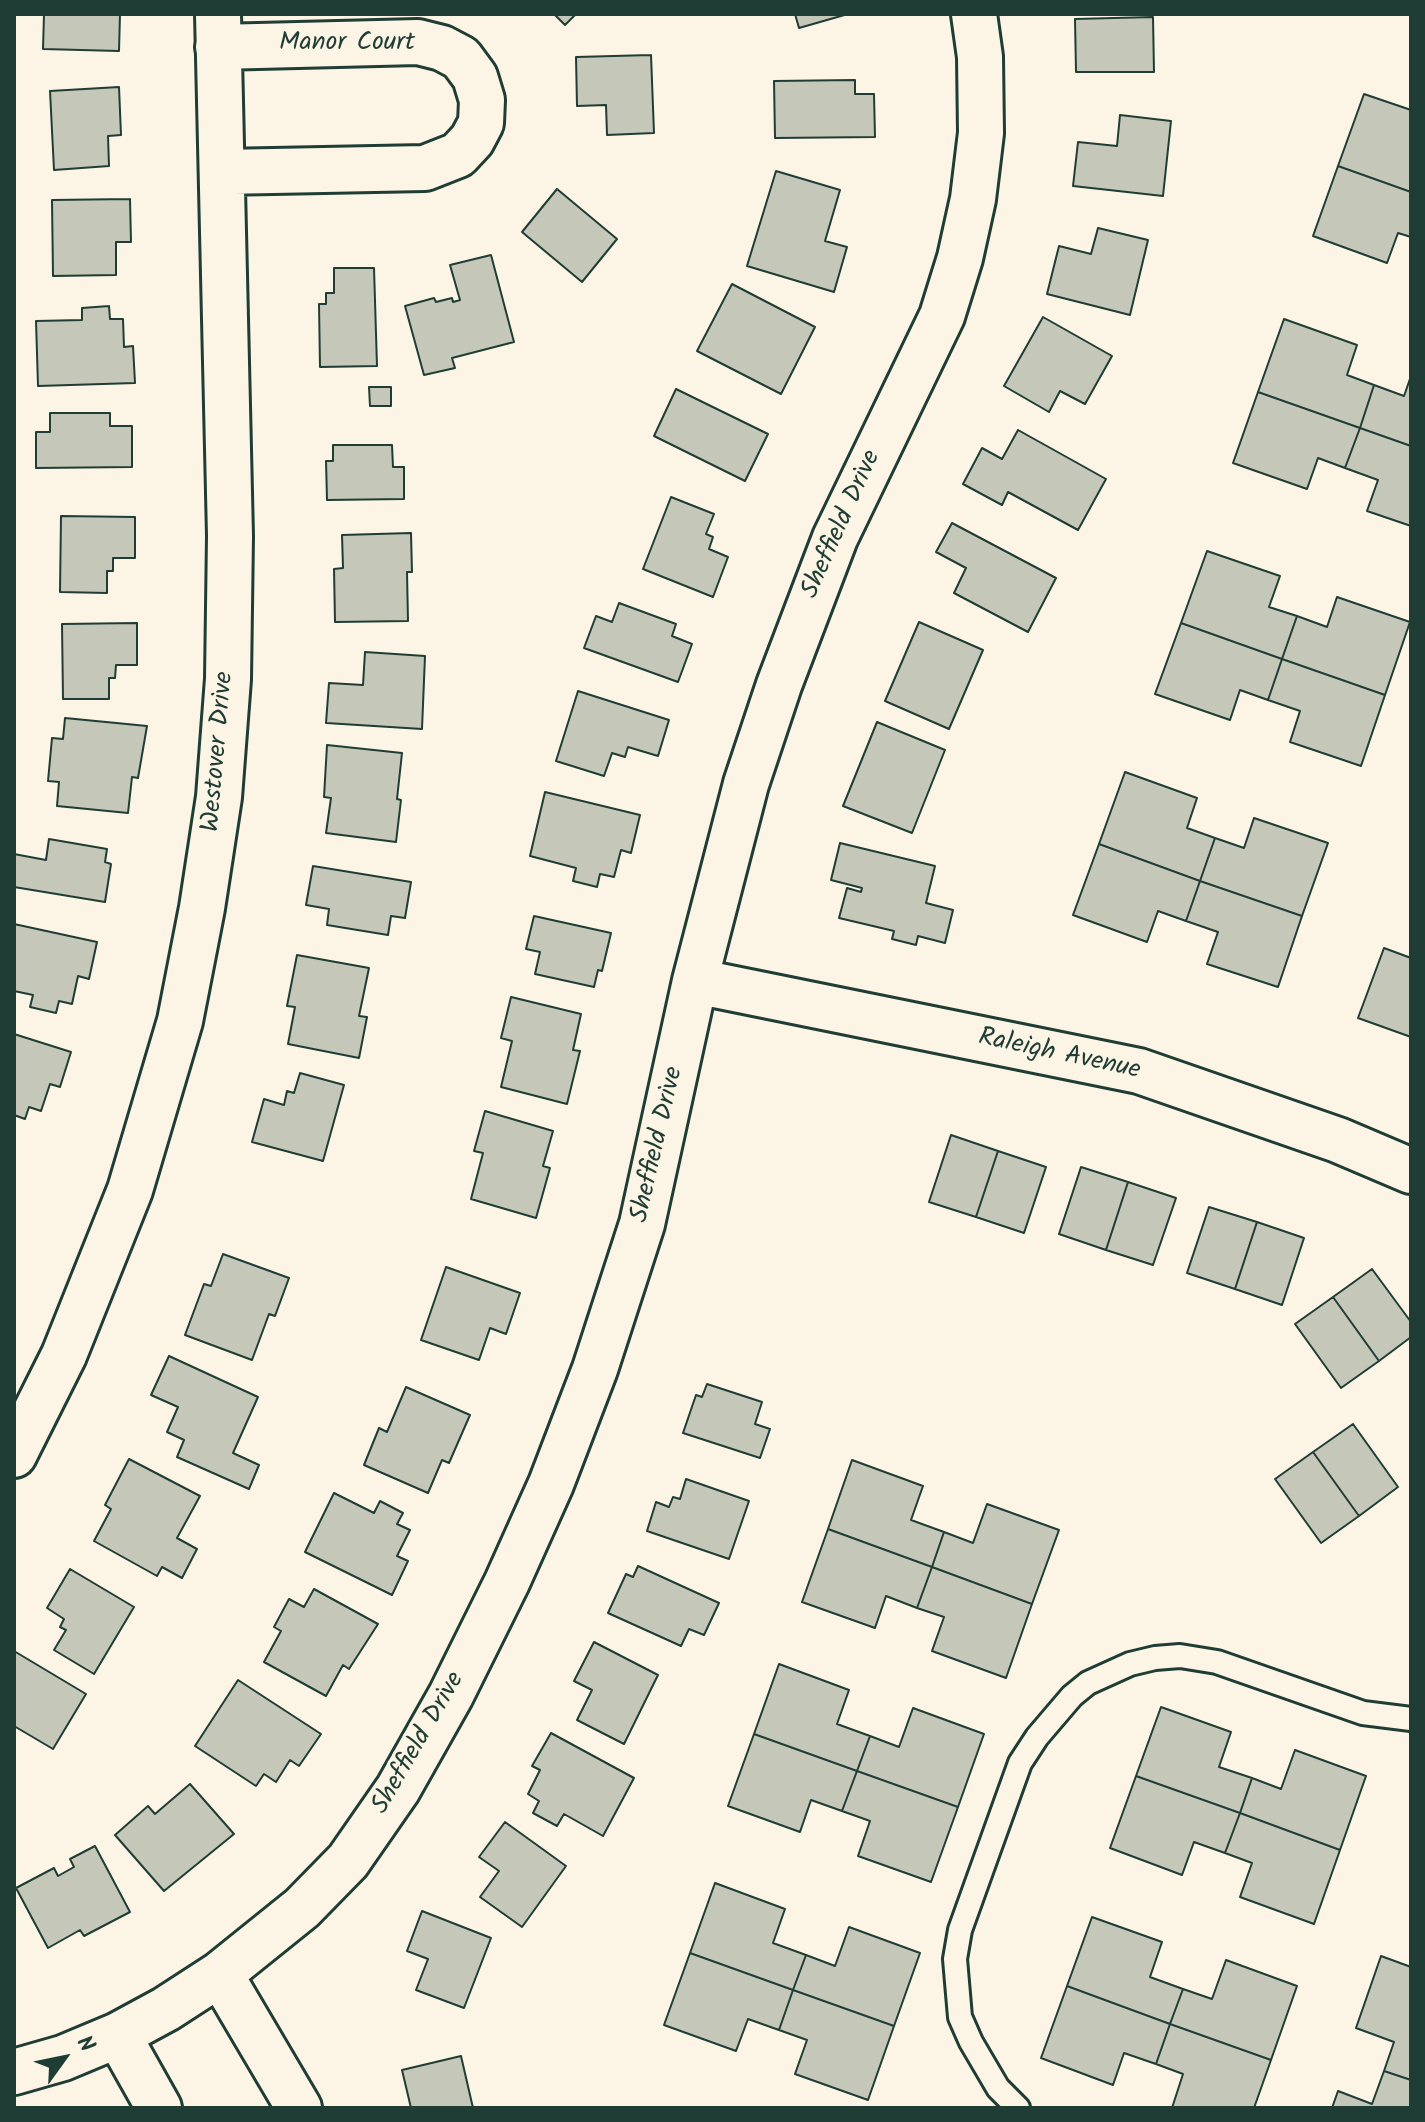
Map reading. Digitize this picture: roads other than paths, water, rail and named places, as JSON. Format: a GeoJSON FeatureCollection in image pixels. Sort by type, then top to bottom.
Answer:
{"type":"FeatureCollection","features":[{"type":"Feature","properties":{"kind":"street","name":"Sheffield Drive"},"geometry":{"type":"LineString","coordinates":[[14,2072],[63,2058],[118,2035],[166,2009],[220,1974],[302,1908],[348,1861],[398,1789],[444,1708],[507,1582],[551,1484],[595,1369],[642,1224],[695,981],[746,784],[803,618],[835,538],[942,316],[960,258],[973,199],[981,133],[980,57],[974,14]]}},
{"type":"Feature","properties":{"kind":"street","name":"Westover Drive"},"geometry":{"type":"LineString","coordinates":[[14,1455],[64,1355],[130,1190],[180,1021],[219,797],[228,679],[230,536],[218,31]]}},
{"type":"Feature","properties":{"kind":"street","name":"Manor Court"},"geometry":{"type":"LineString","coordinates":[[218,31],[418,42],[442,48],[461,58],[475,77],[482,100],[481,123],[472,140],[458,155],[425,168],[222,172]]}},
{"type":"Feature","properties":{"kind":"street","name":"Raleigh Avenue"},"geometry":{"type":"LineString","coordinates":[[695,981],[1139,1071],[1338,1140],[1411,1171]]}},
{"type":"Feature","properties":{"kind":"street"},"geometry":{"type":"LineString","coordinates":[[220,1974],[299,2108]]}},
{"type":"Feature","properties":{"kind":"street"},"geometry":{"type":"LineString","coordinates":[[118,2035],[159,2108]]}},
{"type":"Feature","properties":{"kind":"lane"},"geometry":{"type":"LineString","coordinates":[[1018,2108],[998,2088],[960,2017],[955,1959],[960,1930],[1020,1763],[1037,1737],[1072,1696],[1088,1683],[1130,1664],[1180,1656],[1217,1662],[1363,1713],[1411,1719]]}}]}
